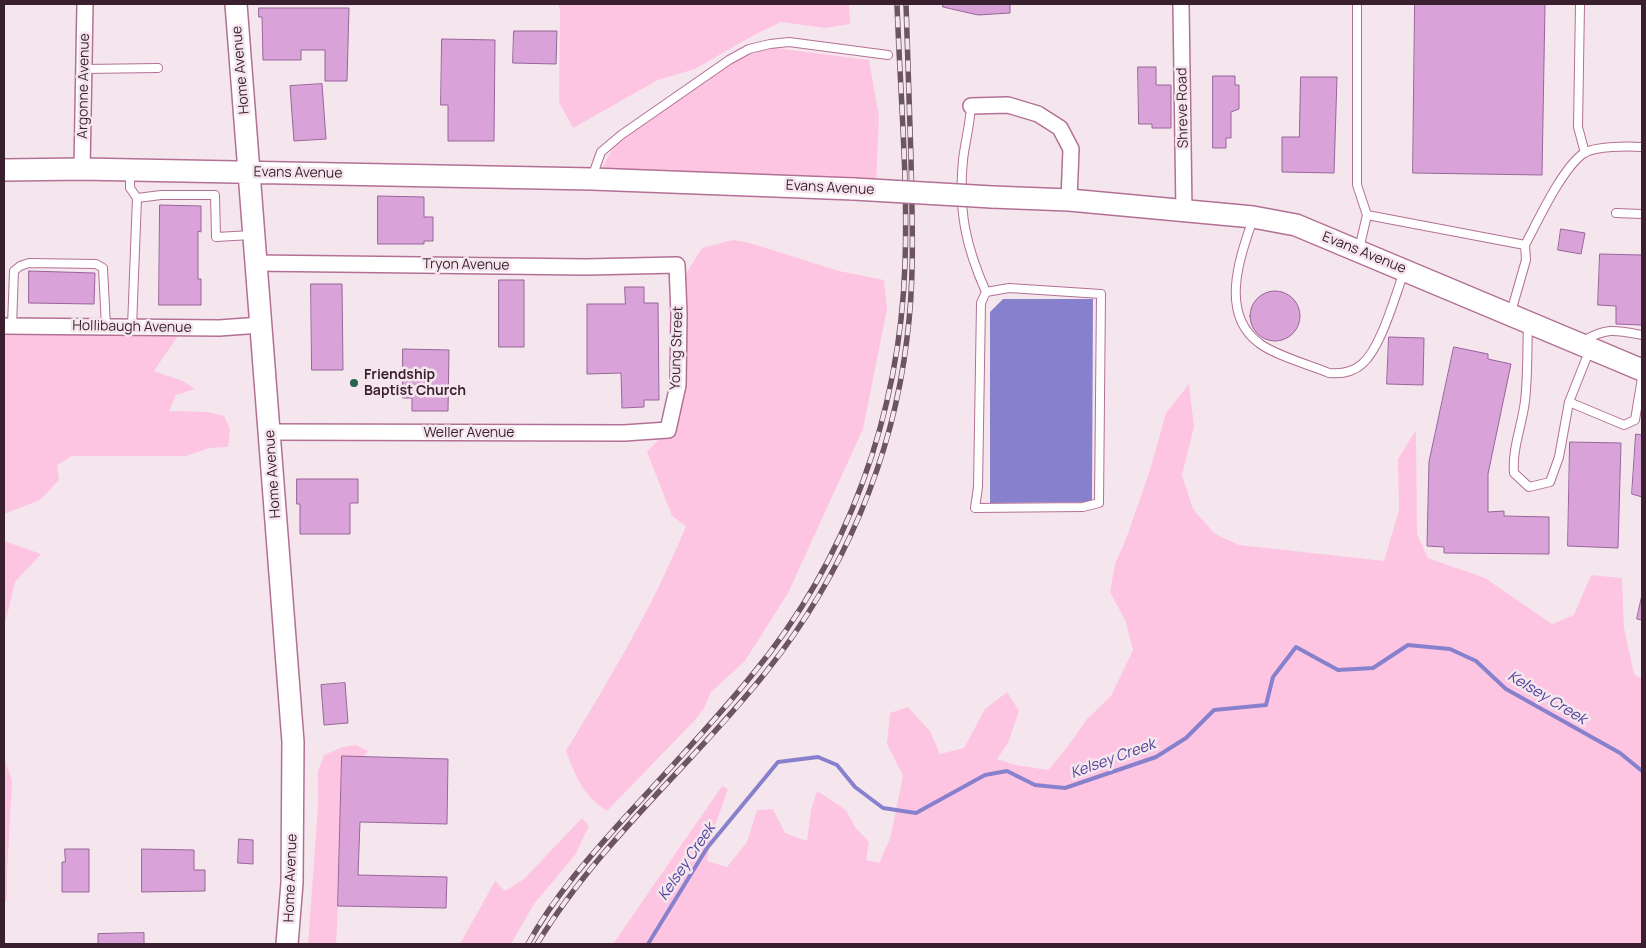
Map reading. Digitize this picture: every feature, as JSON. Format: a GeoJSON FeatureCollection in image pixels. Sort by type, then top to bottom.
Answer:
{"type":"FeatureCollection","features":[{"type":"Feature","properties":{"kind":"street","name":"Argonne Avenue"},"geometry":{"type":"LineString","coordinates":[[82,169],[85,4]]}},
{"type":"Feature","properties":{"kind":"street","name":"Home Avenue"},"geometry":{"type":"LineString","coordinates":[[236,4],[293,749],[292,883],[287,944]]}},
{"type":"Feature","properties":{"kind":"street","name":"Shreve Road"},"geometry":{"type":"LineString","coordinates":[[1181,4],[1184,212]]}},
{"type":"Feature","properties":{"kind":"street"},"geometry":{"type":"LineString","coordinates":[[972,106],[1008,105],[1038,114],[1060,128],[1072,149],[1069,200]]}},
{"type":"Feature","properties":{"kind":"street","name":"Evans Avenue"},"geometry":{"type":"LineString","coordinates":[[4,170],[82,169],[130,172],[249,172],[592,179],[765,185],[1069,200],[1253,217],[1296,225],[1585,346],[1641,384]]}},
{"type":"Feature","properties":{"kind":"street","name":"Tryon Avenue"},"geometry":{"type":"LineString","coordinates":[[255,263],[586,267],[677,265]]}},
{"type":"Feature","properties":{"kind":"street","name":"Young Street"},"geometry":{"type":"LineString","coordinates":[[668,430],[678,385],[679,314],[677,265]]}},
{"type":"Feature","properties":{"kind":"street","name":"Hollibaugh Avenue"},"geometry":{"type":"LineString","coordinates":[[8,326],[219,328],[260,325]]}},
{"type":"Feature","properties":{"kind":"street","name":"Weller Avenue"},"geometry":{"type":"LineString","coordinates":[[270,432],[624,433],[668,430]]}},
{"type":"Feature","properties":{"kind":"lane"},"geometry":{"type":"LineString","coordinates":[[1357,4],[1357,185],[1367,215],[1358,250]]}},
{"type":"Feature","properties":{"kind":"lane"},"geometry":{"type":"LineString","coordinates":[[1580,4],[1578,127],[1585,153]]}},
{"type":"Feature","properties":{"kind":"lane"},"geometry":{"type":"LineString","coordinates":[[592,179],[594,167],[601,152],[621,135],[729,60],[750,49],[789,42],[888,55]]}},
{"type":"Feature","properties":{"kind":"lane"},"geometry":{"type":"LineString","coordinates":[[84,69],[158,68]]}},
{"type":"Feature","properties":{"kind":"lane"},"geometry":{"type":"LineString","coordinates":[[972,106],[963,161],[962,222],[972,260],[986,292],[981,304],[978,487],[975,508],[1083,507],[1100,503],[1101,294],[1009,288],[986,292]]}},
{"type":"Feature","properties":{"kind":"lane"},"geometry":{"type":"LineString","coordinates":[[1642,147],[1622,146],[1585,153],[1566,174],[1550,197],[1526,245],[1519,318],[1529,363],[1525,403],[1513,457],[1514,473],[1529,487],[1550,482],[1559,457],[1569,402],[1585,346],[1598,332],[1609,329],[1642,335]]}},
{"type":"Feature","properties":{"kind":"lane"},"geometry":{"type":"LineString","coordinates":[[130,172],[130,188],[137,198],[132,327]]}},
{"type":"Feature","properties":{"kind":"lane"},"geometry":{"type":"LineString","coordinates":[[137,198],[161,195],[215,195],[216,237],[253,235]]}},
{"type":"Feature","properties":{"kind":"lane"},"geometry":{"type":"LineString","coordinates":[[1616,212],[1642,214]]}},
{"type":"Feature","properties":{"kind":"lane"},"geometry":{"type":"LineString","coordinates":[[1367,215],[1526,245]]}},
{"type":"Feature","properties":{"kind":"lane"},"geometry":{"type":"LineString","coordinates":[[1253,217],[1238,264],[1235,286],[1238,313],[1246,332],[1260,344],[1329,373],[1340,374],[1351,371],[1362,365],[1372,354],[1405,270]]}},
{"type":"Feature","properties":{"kind":"lane"},"geometry":{"type":"LineString","coordinates":[[8,326],[14,271],[29,262],[96,264],[103,268],[106,327]]}},
{"type":"Feature","properties":{"kind":"lane"},"geometry":{"type":"LineString","coordinates":[[1569,402],[1624,425],[1635,420],[1642,378]]}},
{"type":"Feature","properties":{"kind":"shaded area"},"geometry":{"type":"Polygon","coordinates":[[[558,4],[849,4],[850,24],[826,28],[781,22],[754,35],[695,69],[658,80],[573,128],[559,102],[560,11],[558,4]]]}},
{"type":"Feature","properties":{"kind":"shaded area"},"geometry":{"type":"Polygon","coordinates":[[[768,47],[869,60],[879,117],[876,184],[602,168],[614,146],[734,61],[768,47]]]}},
{"type":"Feature","properties":{"kind":"shaded area"},"geometry":{"type":"Polygon","coordinates":[[[733,240],[750,243],[839,271],[884,280],[887,309],[863,429],[788,593],[745,661],[711,692],[704,708],[695,720],[607,811],[581,785],[566,751],[646,613],[686,526],[672,516],[647,452],[668,430],[682,407],[685,350],[680,283],[702,248],[733,240]]]}},
{"type":"Feature","properties":{"kind":"shaded area"},"geometry":{"type":"Polygon","coordinates":[[[1003,299],[1093,299],[1092,502],[990,503],[990,312],[1003,299]]]}},
{"type":"Feature","properties":{"kind":"shaded area"},"geometry":{"type":"Polygon","coordinates":[[[4,332],[180,333],[154,371],[183,381],[195,389],[176,395],[169,411],[208,412],[224,416],[230,429],[228,447],[209,448],[186,456],[72,456],[57,465],[59,480],[40,500],[4,514],[4,332]]]}},
{"type":"Feature","properties":{"kind":"shaded area"},"geometry":{"type":"Polygon","coordinates":[[[1189,384],[1194,427],[1182,475],[1193,509],[1215,534],[1239,545],[1384,561],[1399,510],[1398,459],[1416,430],[1417,534],[1428,558],[1485,578],[1552,624],[1574,615],[1591,575],[1622,578],[1624,628],[1634,674],[1642,679],[1642,944],[613,944],[722,786],[728,789],[712,834],[707,861],[727,867],[747,842],[757,810],[773,809],[785,833],[807,841],[811,810],[817,791],[846,810],[855,827],[869,842],[866,860],[879,863],[890,839],[903,776],[887,744],[890,713],[908,707],[930,731],[940,754],[964,748],[985,709],[1007,692],[1019,711],[1008,743],[997,759],[1016,765],[1048,770],[1087,719],[1111,696],[1133,650],[1125,620],[1110,592],[1115,564],[1126,539],[1150,470],[1166,413],[1189,384]]]}},
{"type":"Feature","properties":{"kind":"shaded area"},"geometry":{"type":"Polygon","coordinates":[[[4,541],[41,554],[15,582],[4,628],[4,541]]]}},
{"type":"Feature","properties":{"kind":"shaded area"},"geometry":{"type":"Polygon","coordinates":[[[356,745],[368,751],[354,768],[339,883],[336,944],[308,944],[318,806],[318,771],[324,755],[343,747],[356,745]]]}},
{"type":"Feature","properties":{"kind":"shaded area"},"geometry":{"type":"Polygon","coordinates":[[[4,757],[12,781],[7,900],[4,904],[4,757]]]}},
{"type":"Feature","properties":{"kind":"shaded area"},"geometry":{"type":"Polygon","coordinates":[[[582,818],[589,826],[575,855],[534,904],[511,944],[460,944],[495,881],[505,891],[524,879],[582,818]]]}},
{"type":"Feature","properties":{"kind":"building"},"geometry":{"type":"Polygon","coordinates":[[[943,4],[1010,4],[1010,13],[978,15],[943,7],[943,4]]]}},
{"type":"Feature","properties":{"kind":"building"},"geometry":{"type":"Polygon","coordinates":[[[1415,4],[1545,4],[1542,175],[1413,173],[1415,4]]]}},
{"type":"Feature","properties":{"kind":"building"},"geometry":{"type":"Polygon","coordinates":[[[259,8],[349,8],[347,81],[325,81],[325,50],[301,50],[301,60],[263,60],[262,17],[259,17],[259,8]]]}},
{"type":"Feature","properties":{"kind":"building"},"geometry":{"type":"Polygon","coordinates":[[[514,31],[557,31],[556,64],[513,63],[514,31]]]}},
{"type":"Feature","properties":{"kind":"building"},"geometry":{"type":"Polygon","coordinates":[[[442,39],[495,40],[494,141],[448,141],[448,105],[441,105],[442,39]]]}},
{"type":"Feature","properties":{"kind":"building"},"geometry":{"type":"Polygon","coordinates":[[[1138,67],[1156,67],[1156,85],[1171,85],[1171,128],[1152,128],[1152,124],[1139,124],[1138,67]]]}},
{"type":"Feature","properties":{"kind":"building"},"geometry":{"type":"Polygon","coordinates":[[[1213,76],[1235,76],[1235,85],[1239,85],[1239,109],[1231,112],[1231,138],[1226,138],[1226,148],[1213,148],[1213,76]]]}},
{"type":"Feature","properties":{"kind":"building"},"geometry":{"type":"Polygon","coordinates":[[[1301,77],[1337,77],[1334,173],[1282,172],[1282,137],[1299,137],[1301,77]]]}},
{"type":"Feature","properties":{"kind":"building"},"geometry":{"type":"Polygon","coordinates":[[[322,84],[326,139],[294,141],[290,86],[322,84]]]}},
{"type":"Feature","properties":{"kind":"building"},"geometry":{"type":"Polygon","coordinates":[[[378,196],[424,197],[424,217],[433,217],[433,241],[424,241],[424,244],[378,244],[378,196]]]}},
{"type":"Feature","properties":{"kind":"building"},"geometry":{"type":"Polygon","coordinates":[[[160,205],[201,206],[201,232],[198,231],[198,279],[201,279],[201,305],[159,305],[160,205]]]}},
{"type":"Feature","properties":{"kind":"building"},"geometry":{"type":"Polygon","coordinates":[[[1561,229],[1585,233],[1581,254],[1558,250],[1561,229]]]}},
{"type":"Feature","properties":{"kind":"building"},"geometry":{"type":"Polygon","coordinates":[[[1600,254],[1642,255],[1642,325],[1616,324],[1616,306],[1598,305],[1600,254]]]}},
{"type":"Feature","properties":{"kind":"building"},"geometry":{"type":"Polygon","coordinates":[[[29,271],[95,273],[94,304],[29,303],[29,271]]]}},
{"type":"Feature","properties":{"kind":"building"},"geometry":{"type":"Polygon","coordinates":[[[499,280],[524,280],[524,347],[499,347],[499,280]]]}},
{"type":"Feature","properties":{"kind":"building"},"geometry":{"type":"Polygon","coordinates":[[[311,284],[342,284],[343,370],[312,370],[311,284]]]}},
{"type":"Feature","properties":{"kind":"building"},"geometry":{"type":"Polygon","coordinates":[[[625,287],[644,287],[644,303],[658,303],[659,400],[644,400],[644,407],[622,408],[621,373],[587,374],[587,304],[625,304],[625,287]]]}},
{"type":"Feature","properties":{"kind":"building"},"geometry":{"type":"Polygon","coordinates":[[[1275,291],[1289,295],[1296,302],[1300,316],[1296,330],[1289,337],[1275,341],[1261,337],[1254,330],[1250,316],[1254,302],[1261,295],[1275,291]]]}},
{"type":"Feature","properties":{"kind":"building"},"geometry":{"type":"Polygon","coordinates":[[[1389,337],[1424,338],[1423,385],[1387,384],[1389,337]]]}},
{"type":"Feature","properties":{"kind":"building"},"geometry":{"type":"Polygon","coordinates":[[[1454,347],[1488,354],[1488,359],[1511,364],[1488,474],[1488,512],[1504,511],[1504,516],[1549,517],[1549,554],[1444,553],[1444,547],[1427,546],[1429,462],[1454,347]]]}},
{"type":"Feature","properties":{"kind":"building"},"geometry":{"type":"Polygon","coordinates":[[[403,349],[449,350],[448,411],[412,411],[412,398],[403,398],[403,349]]]}},
{"type":"Feature","properties":{"kind":"building"},"geometry":{"type":"Polygon","coordinates":[[[1636,434],[1642,435],[1642,497],[1632,494],[1636,434]]]}},
{"type":"Feature","properties":{"kind":"building"},"geometry":{"type":"Polygon","coordinates":[[[1570,442],[1621,443],[1618,548],[1568,546],[1570,442]]]}},
{"type":"Feature","properties":{"kind":"building"},"geometry":{"type":"Polygon","coordinates":[[[297,479],[358,479],[358,503],[350,503],[350,534],[300,534],[300,504],[297,504],[297,479]]]}},
{"type":"Feature","properties":{"kind":"building"},"geometry":{"type":"Polygon","coordinates":[[[1642,595],[1642,620],[1637,619],[1642,595]]]}},
{"type":"Feature","properties":{"kind":"building"},"geometry":{"type":"Polygon","coordinates":[[[345,683],[348,723],[324,725],[321,685],[345,683]]]}},
{"type":"Feature","properties":{"kind":"building"},"geometry":{"type":"Polygon","coordinates":[[[342,756],[448,759],[447,824],[360,822],[358,875],[447,877],[446,908],[338,906],[342,756]]]}},
{"type":"Feature","properties":{"kind":"building"},"geometry":{"type":"Polygon","coordinates":[[[239,839],[253,840],[253,864],[238,863],[239,839]]]}},
{"type":"Feature","properties":{"kind":"building"},"geometry":{"type":"Polygon","coordinates":[[[65,849],[89,849],[89,892],[62,892],[62,862],[65,862],[65,849]]]}},
{"type":"Feature","properties":{"kind":"building"},"geometry":{"type":"Polygon","coordinates":[[[142,849],[194,850],[194,870],[205,870],[205,891],[142,892],[142,849]]]}},
{"type":"Feature","properties":{"kind":"building"},"geometry":{"type":"Polygon","coordinates":[[[144,933],[144,944],[98,944],[98,934],[144,933]]]}},
{"type":"Feature","properties":{"kind":"waterway","name":"Kelsey Creek"},"geometry":{"type":"LineString","coordinates":[[648,944],[707,848],[778,762],[818,757],[837,765],[855,787],[883,808],[916,813],[985,775],[1007,771],[1035,785],[1065,788],[1156,757],[1186,738],[1214,710],[1266,705],[1273,677],[1296,647],[1338,670],[1373,668],[1408,645],[1450,649],[1476,661],[1506,689],[1620,753],[1642,771]]}},
{"type":"Feature","properties":{"kind":"railway"},"geometry":{"type":"LineString","coordinates":[[528,944],[538,926],[587,860],[722,710],[752,675],[786,630],[816,583],[841,534],[863,482],[880,429],[892,375],[901,320],[905,264],[905,167],[897,4]]}},
{"type":"Feature","properties":{"kind":"railway"},"geometry":{"type":"LineString","coordinates":[[537,944],[562,907],[617,838],[708,739],[766,672],[818,597],[860,515],[890,428],[900,383],[910,316],[912,226],[906,4]]}},
{"type":"Feature","properties":{"kind":"place","name":"Friendship Baptist Church"},"geometry":{"type":"Point","coordinates":[354,383]}}]}
